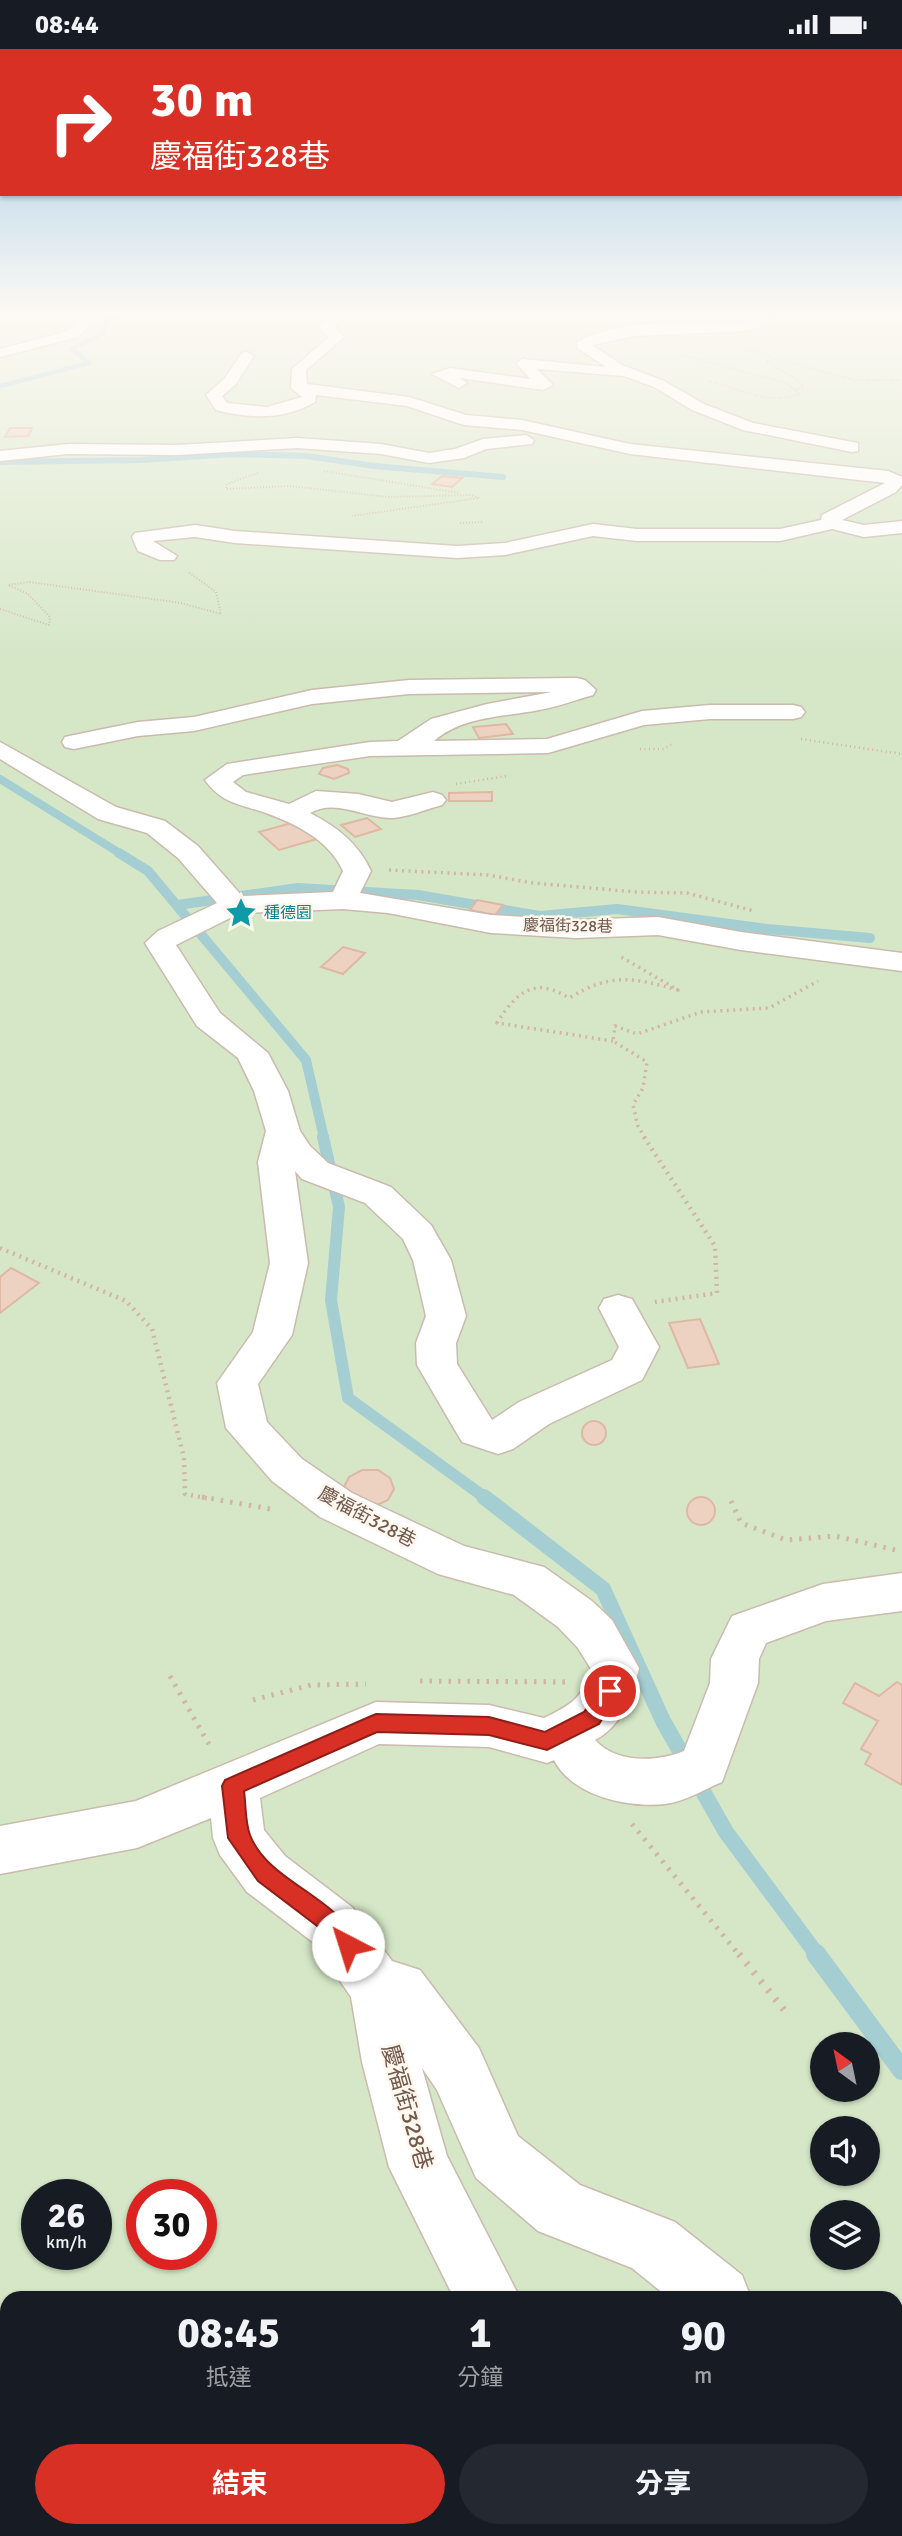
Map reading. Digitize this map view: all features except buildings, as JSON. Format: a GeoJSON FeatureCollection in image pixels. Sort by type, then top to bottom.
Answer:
{"type":"FeatureCollection","features":[{"type":"Feature","properties":{"kind":"street"},"geometry":{"type":"LineString","coordinates":[[550,431],[630,449],[862,471],[896,481],[890,488],[834,515],[829,519],[834,523]]}},
{"type":"Feature","properties":{"kind":"street"},"geometry":{"type":"LineString","coordinates":[[770,431],[863,449]]}},
{"type":"Feature","properties":{"kind":"street"},"geometry":{"type":"LineString","coordinates":[[0,456],[68,449],[177,450],[297,443],[381,449],[429,458],[463,452],[483,445],[567,434]]}},
{"type":"Feature","properties":{"kind":"street"},"geometry":{"type":"LineString","coordinates":[[11,436],[34,438],[68,449]]}},
{"type":"Feature","properties":{"kind":"street"},"geometry":{"type":"LineString","coordinates":[[438,441],[463,452]]}},
{"type":"Feature","properties":{"kind":"street"},"geometry":{"type":"LineString","coordinates":[[167,557],[145,547],[142,537],[195,531],[235,537],[457,552],[505,549],[593,530],[637,535],[780,535],[834,523],[875,531],[902,527]]}},
{"type":"Feature","properties":{"kind":"street"},"geometry":{"type":"LineString","coordinates":[[74,742],[138,729],[206,722],[312,697],[409,687],[577,685],[584,690],[540,703],[487,711],[439,724],[425,736],[400,750]]}},
{"type":"Feature","properties":{"kind":"street"},"geometry":{"type":"LineString","coordinates":[[348,886],[351,853],[329,836],[289,814],[230,796],[218,780],[236,769],[370,749],[548,746],[642,719],[710,712],[793,712]]}},
{"type":"Feature","properties":{"kind":"street"},"geometry":{"type":"LineString","coordinates":[[0,750],[107,813],[156,827],[188,852],[231,900]]}},
{"type":"Feature","properties":{"kind":"street"},"geometry":{"type":"LineString","coordinates":[[289,814],[316,799],[358,802],[391,810],[433,800]]}},
{"type":"Feature","properties":{"kind":"street","name":"慶福街328巷"},"geometry":{"type":"LineString","coordinates":[[0,1850],[137,1824],[233,1786],[376,1723],[489,1726],[572,1745],[610,1691],[615,1668],[595,1634],[528,1580],[454,1561],[336,1505],[287,1470],[247,1428],[237,1383],[272,1335],[289,1263],[276,1163],[283,1131],[271,1091],[252,1053],[208,1019],[160,943],[231,900],[348,886],[388,904],[491,924],[576,929],[658,926],[755,943],[902,962]]}},
{"type":"Feature","properties":{"kind":"street"},"geometry":{"type":"LineString","coordinates":[[283,1131],[297,1153],[332,1177],[378,1195],[418,1233],[432,1260],[446,1316],[436,1343],[437,1365],[477,1431],[498,1438],[534,1413],[628,1370],[639,1347],[618,1308]]}},
{"type":"Feature","properties":{"kind":"street"},"geometry":{"type":"LineString","coordinates":[[572,1745],[619,1780],[686,1774],[734,1683],[735,1659],[749,1630],[823,1603],[902,1592]]}},
{"type":"Feature","properties":{"kind":"street","name":"慶福街328巷"},"geometry":{"type":"LineString","coordinates":[[233,1786],[239,1838],[265,1874],[333,1925],[377,1987],[391,2061],[420,2167],[484,2291]]}},
{"type":"Feature","properties":{"kind":"street","name":"慶福街328巷"},"geometry":{"type":"LineString","coordinates":[[377,1987],[400,1990],[458,2069],[497,2157],[560,2209],[653,2244],[710,2291]]}},
{"type":"Feature","properties":{"kind":"path"},"geometry":{"type":"LineString","coordinates":[[317,467],[330,474],[479,498],[405,511],[348,517]]}},
{"type":"Feature","properties":{"kind":"path"},"geometry":{"type":"LineString","coordinates":[[264,472],[227,484],[226,489],[290,486],[388,497],[471,495]]}},
{"type":"Feature","properties":{"kind":"path"},"geometry":{"type":"LineString","coordinates":[[451,525],[471,521],[487,523]]}},
{"type":"Feature","properties":{"kind":"path"},"geometry":{"type":"LineString","coordinates":[[0,609],[49,625],[50,617],[28,594],[8,585],[29,582],[181,603],[221,614],[216,592],[167,557]]}},
{"type":"Feature","properties":{"kind":"path"},"geometry":{"type":"LineString","coordinates":[[792,738],[902,754]]}},
{"type":"Feature","properties":{"kind":"path"},"geometry":{"type":"LineString","coordinates":[[348,886],[389,870],[488,875],[533,883],[636,892],[687,893],[766,914]]}},
{"type":"Feature","properties":{"kind":"path"},"geometry":{"type":"LineString","coordinates":[[576,929],[678,990],[628,975],[592,983],[569,998],[554,987],[534,986],[509,1003],[497,1023],[534,1031],[592,1034],[613,1041],[647,1062],[643,1088],[633,1105],[638,1126],[665,1173],[715,1246],[717,1293],[618,1308]]}},
{"type":"Feature","properties":{"kind":"path"},"geometry":{"type":"LineString","coordinates":[[613,1041],[615,1026],[638,1034],[701,1012],[769,1008],[811,983],[823,980]]}},
{"type":"Feature","properties":{"kind":"path"},"geometry":{"type":"LineString","coordinates":[[0,1248],[126,1301],[152,1329],[184,1458]]}},
{"type":"Feature","properties":{"kind":"path"},"geometry":{"type":"LineString","coordinates":[[732,1501],[741,1523],[786,1540],[835,1536],[902,1551]]}},
{"type":"Feature","properties":{"kind":"path"},"geometry":{"type":"LineString","coordinates":[[170,1676],[233,1786]]}},
{"type":"Feature","properties":{"kind":"path"},"geometry":{"type":"LineString","coordinates":[[572,1745],[789,2016]]}},
{"type":"Feature","properties":{"kind":"green space"},"geometry":{"type":"Polygon","coordinates":[[[0,431],[902,431],[902,2291],[0,2291],[0,431]]]}},
{"type":"Feature","properties":{"kind":"waterway"},"geometry":{"type":"LineString","coordinates":[[0,462],[143,460],[233,454],[306,456],[374,466],[503,477]]}},
{"type":"Feature","properties":{"kind":"waterway"},"geometry":{"type":"LineString","coordinates":[[222,455],[259,455]]}},
{"type":"Feature","properties":{"kind":"waterway"},"geometry":{"type":"LineString","coordinates":[[0,779],[121,854]]}},
{"type":"Feature","properties":{"kind":"waterway"},"geometry":{"type":"LineString","coordinates":[[119,853],[148,871],[306,1060],[324,1138]]}},
{"type":"Feature","properties":{"kind":"waterway"},"geometry":{"type":"LineString","coordinates":[[177,905],[298,888],[418,895],[540,916],[617,909],[767,929],[870,938]]}},
{"type":"Feature","properties":{"kind":"waterway"},"geometry":{"type":"LineString","coordinates":[[323,1137],[339,1207],[331,1300],[348,1398],[487,1499]]}},
{"type":"Feature","properties":{"kind":"waterway"},"geometry":{"type":"LineString","coordinates":[[484,1497],[603,1589],[663,1721],[726,1832],[818,1956]]}},
{"type":"Feature","properties":{"kind":"waterway"},"geometry":{"type":"LineString","coordinates":[[816,1954],[902,2070]]}},
{"type":"Feature","properties":{"kind":"place","name":"種德園"},"geometry":{"type":"Point","coordinates":[241,913]}},
{"type":"Feature","properties":{"kind":"route"},"geometry":{"type":"LineString","coordinates":[[348,1945],[333,1925],[265,1874],[239,1838],[233,1786],[376,1723],[489,1726],[547,1741],[592,1718],[610,1691]]}}]}
